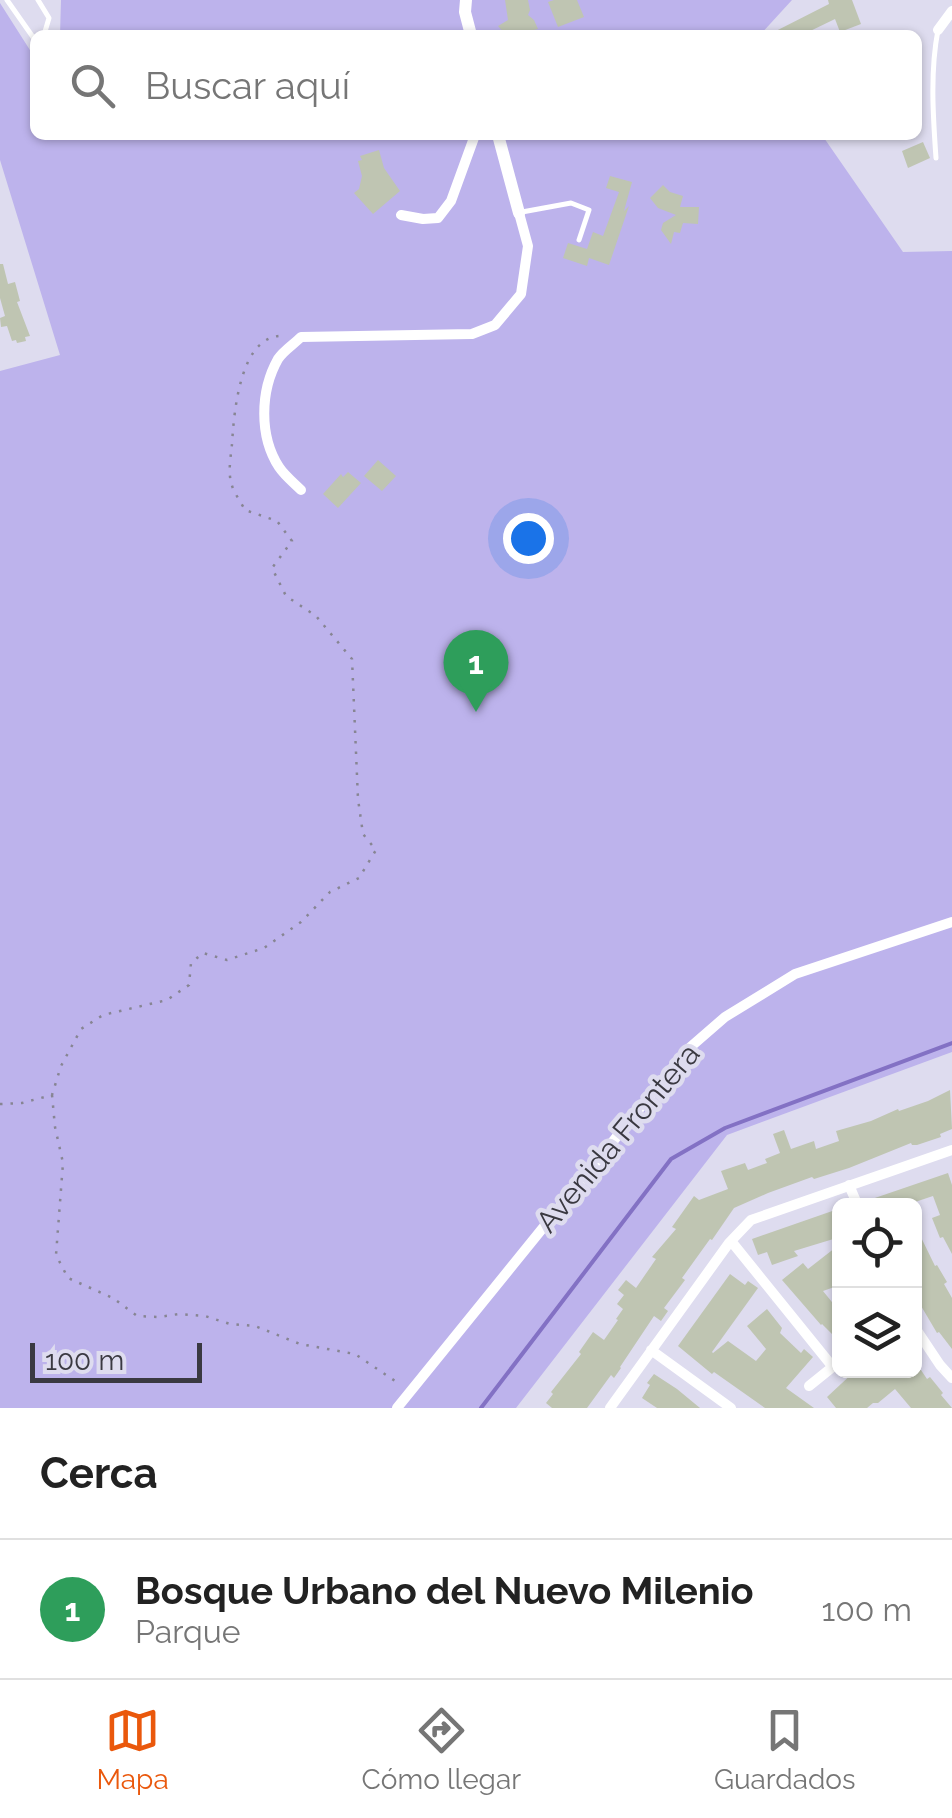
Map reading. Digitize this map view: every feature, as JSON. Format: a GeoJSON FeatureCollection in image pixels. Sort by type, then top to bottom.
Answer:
{"type":"FeatureCollection","features":[{"type":"Feature","properties":{"kind":"street"},"geometry":{"type":"LineString","coordinates":[[466,0],[464,12],[469,30]]}},
{"type":"Feature","properties":{"kind":"street"},"geometry":{"type":"LineString","coordinates":[[938,30],[952,11]]}},
{"type":"Feature","properties":{"kind":"street"},"geometry":{"type":"LineString","coordinates":[[401,215],[438,218],[452,201],[473,140]]}},
{"type":"Feature","properties":{"kind":"street"},"geometry":{"type":"LineString","coordinates":[[302,490],[279,468],[268,444],[264,418],[266,390],[279,356],[301,337],[472,334],[494,324],[520,294],[528,246],[499,140]]}},
{"type":"Feature","properties":{"kind":"street","name":"Avenida Frontera"},"geometry":{"type":"LineString","coordinates":[[397,1408],[688,1050],[725,1017],[795,974],[952,922]]}},
{"type":"Feature","properties":{"kind":"street"},"geometry":{"type":"LineString","coordinates":[[610,1408],[731,1241],[751,1220],[952,1150]]}},
{"type":"Feature","properties":{"kind":"street"},"geometry":{"type":"LineString","coordinates":[[850,1186],[855,1198]]}},
{"type":"Feature","properties":{"kind":"street"},"geometry":{"type":"LineString","coordinates":[[731,1241],[832,1359]]}},
{"type":"Feature","properties":{"kind":"street"},"geometry":{"type":"LineString","coordinates":[[922,1338],[952,1378]]}},
{"type":"Feature","properties":{"kind":"street"},"geometry":{"type":"LineString","coordinates":[[652,1350],[731,1408]]}},
{"type":"Feature","properties":{"kind":"street"},"geometry":{"type":"LineString","coordinates":[[810,1386],[832,1367]]}},
{"type":"Feature","properties":{"kind":"lane"},"geometry":{"type":"LineString","coordinates":[[7,0],[30,33]]}},
{"type":"Feature","properties":{"kind":"lane"},"geometry":{"type":"LineString","coordinates":[[38,0],[48,18],[45,30]]}},
{"type":"Feature","properties":{"kind":"lane"},"geometry":{"type":"LineString","coordinates":[[936,158],[938,30]]}},
{"type":"Feature","properties":{"kind":"lane"},"geometry":{"type":"LineString","coordinates":[[520,213],[572,203],[590,210],[579,240]]}},
{"type":"Feature","properties":{"kind":"path"},"geometry":{"type":"LineString","coordinates":[[301,337],[275,335],[258,344],[244,371],[235,409],[230,481],[245,510],[277,521],[292,541],[272,568],[286,596],[316,616],[352,659],[358,798],[363,834],[376,850],[358,878],[330,892],[301,922],[264,948],[227,960],[202,953],[191,963],[189,985],[167,1000],[103,1015],[81,1029],[52,1095],[63,1162],[56,1255],[68,1278],[113,1298],[136,1316],[205,1316],[255,1326],[300,1344],[355,1354],[410,1392]]}},
{"type":"Feature","properties":{"kind":"path"},"geometry":{"type":"LineString","coordinates":[[0,1104],[22,1104],[52,1095]]}},
{"type":"Feature","properties":{"kind":"shaded area"},"geometry":{"type":"Polygon","coordinates":[[[61,0],[792,0],[765,30],[60,30],[61,0]]]}},
{"type":"Feature","properties":{"kind":"shaded area"},"geometry":{"type":"Polygon","coordinates":[[[0,3],[30,50],[30,140],[825,140],[903,252],[952,251],[952,1052],[727,1135],[516,1408],[0,1408],[0,371],[60,355],[0,160],[0,3]]]}},
{"type":"Feature","properties":{"kind":"building"},"geometry":{"type":"Polygon","coordinates":[[[505,0],[528,0],[528,15],[538,29],[501,30],[498,26],[508,20],[505,0]]]}},
{"type":"Feature","properties":{"kind":"building"},"geometry":{"type":"Polygon","coordinates":[[[577,0],[584,17],[558,27],[548,2],[577,0]]]}},
{"type":"Feature","properties":{"kind":"building"},"geometry":{"type":"Polygon","coordinates":[[[828,0],[852,0],[861,24],[839,30],[835,19],[812,30],[778,30],[829,4],[828,0]]]}},
{"type":"Feature","properties":{"kind":"building"},"geometry":{"type":"Polygon","coordinates":[[[923,142],[930,158],[908,168],[902,151],[923,142]]]}},
{"type":"Feature","properties":{"kind":"building"},"geometry":{"type":"Polygon","coordinates":[[[379,150],[384,168],[400,191],[373,214],[354,193],[362,176],[360,156],[379,150]]]}},
{"type":"Feature","properties":{"kind":"building"},"geometry":{"type":"Polygon","coordinates":[[[610,176],[632,182],[624,211],[629,206],[609,265],[589,258],[587,266],[563,258],[568,243],[587,249],[593,232],[603,236],[619,192],[606,188],[610,176]]]}},
{"type":"Feature","properties":{"kind":"building"},"geometry":{"type":"Polygon","coordinates":[[[663,185],[683,196],[680,207],[699,207],[698,224],[683,223],[680,233],[674,232],[671,244],[661,230],[663,223],[676,215],[658,208],[650,198],[663,185]]]}},
{"type":"Feature","properties":{"kind":"building"},"geometry":{"type":"Polygon","coordinates":[[[0,264],[8,284],[15,282],[20,301],[17,302],[30,336],[25,337],[26,341],[12,341],[7,326],[1,327],[0,318],[5,316],[0,298],[0,264]]]}},
{"type":"Feature","properties":{"kind":"building"},"geometry":{"type":"Polygon","coordinates":[[[378,460],[396,476],[382,491],[364,476],[378,460]]]}},
{"type":"Feature","properties":{"kind":"building"},"geometry":{"type":"Polygon","coordinates":[[[348,472],[361,483],[338,508],[323,494],[341,474],[343,477],[348,472]]]}},
{"type":"Feature","properties":{"kind":"building"},"geometry":{"type":"Polygon","coordinates":[[[950,1090],[952,1129],[940,1134],[941,1137],[917,1145],[911,1143],[734,1208],[682,1278],[685,1280],[664,1308],[668,1311],[661,1321],[654,1316],[614,1378],[611,1375],[587,1408],[552,1408],[546,1403],[593,1332],[604,1340],[623,1309],[617,1304],[624,1295],[618,1290],[626,1280],[636,1288],[694,1196],[699,1200],[728,1189],[721,1171],[745,1163],[748,1170],[767,1163],[765,1159],[780,1153],[773,1134],[784,1130],[791,1149],[814,1141],[816,1149],[839,1141],[836,1131],[950,1090]]]}},
{"type":"Feature","properties":{"kind":"building"},"geometry":{"type":"Polygon","coordinates":[[[948,1173],[952,1185],[952,1254],[932,1218],[940,1215],[933,1196],[922,1200],[875,1198],[948,1173]]]}},
{"type":"Feature","properties":{"kind":"building"},"geometry":{"type":"Polygon","coordinates":[[[832,1211],[832,1239],[794,1251],[798,1256],[772,1265],[767,1252],[758,1255],[752,1239],[832,1211]]]}},
{"type":"Feature","properties":{"kind":"building"},"geometry":{"type":"Polygon","coordinates":[[[922,1239],[952,1298],[952,1349],[922,1308],[922,1239]]]}},
{"type":"Feature","properties":{"kind":"building"},"geometry":{"type":"Polygon","coordinates":[[[832,1250],[832,1288],[823,1291],[832,1302],[832,1334],[782,1280],[803,1263],[808,1269],[832,1250]]]}},
{"type":"Feature","properties":{"kind":"building"},"geometry":{"type":"Polygon","coordinates":[[[730,1274],[745,1285],[748,1281],[758,1288],[712,1352],[728,1341],[756,1361],[766,1349],[747,1326],[767,1309],[782,1328],[780,1333],[801,1353],[804,1349],[813,1357],[786,1388],[814,1408],[765,1408],[712,1374],[678,1346],[730,1274]]]}},
{"type":"Feature","properties":{"kind":"building"},"geometry":{"type":"Polygon","coordinates":[[[922,1372],[952,1408],[911,1408],[895,1389],[867,1408],[836,1408],[827,1397],[847,1378],[922,1378],[922,1372]]]}},
{"type":"Feature","properties":{"kind":"building"},"geometry":{"type":"Polygon","coordinates":[[[654,1374],[700,1408],[657,1408],[642,1398],[654,1374]]]}},
{"type":"Feature","properties":{"kind":"waterway"},"geometry":{"type":"LineString","coordinates":[[481,1408],[671,1159],[725,1128],[952,1043]]}},
{"type":"Feature","properties":{"kind":"place","name":"Bosque Urbano del Nuevo Milenio"},"geometry":{"type":"Point","coordinates":[476,712]}}]}
